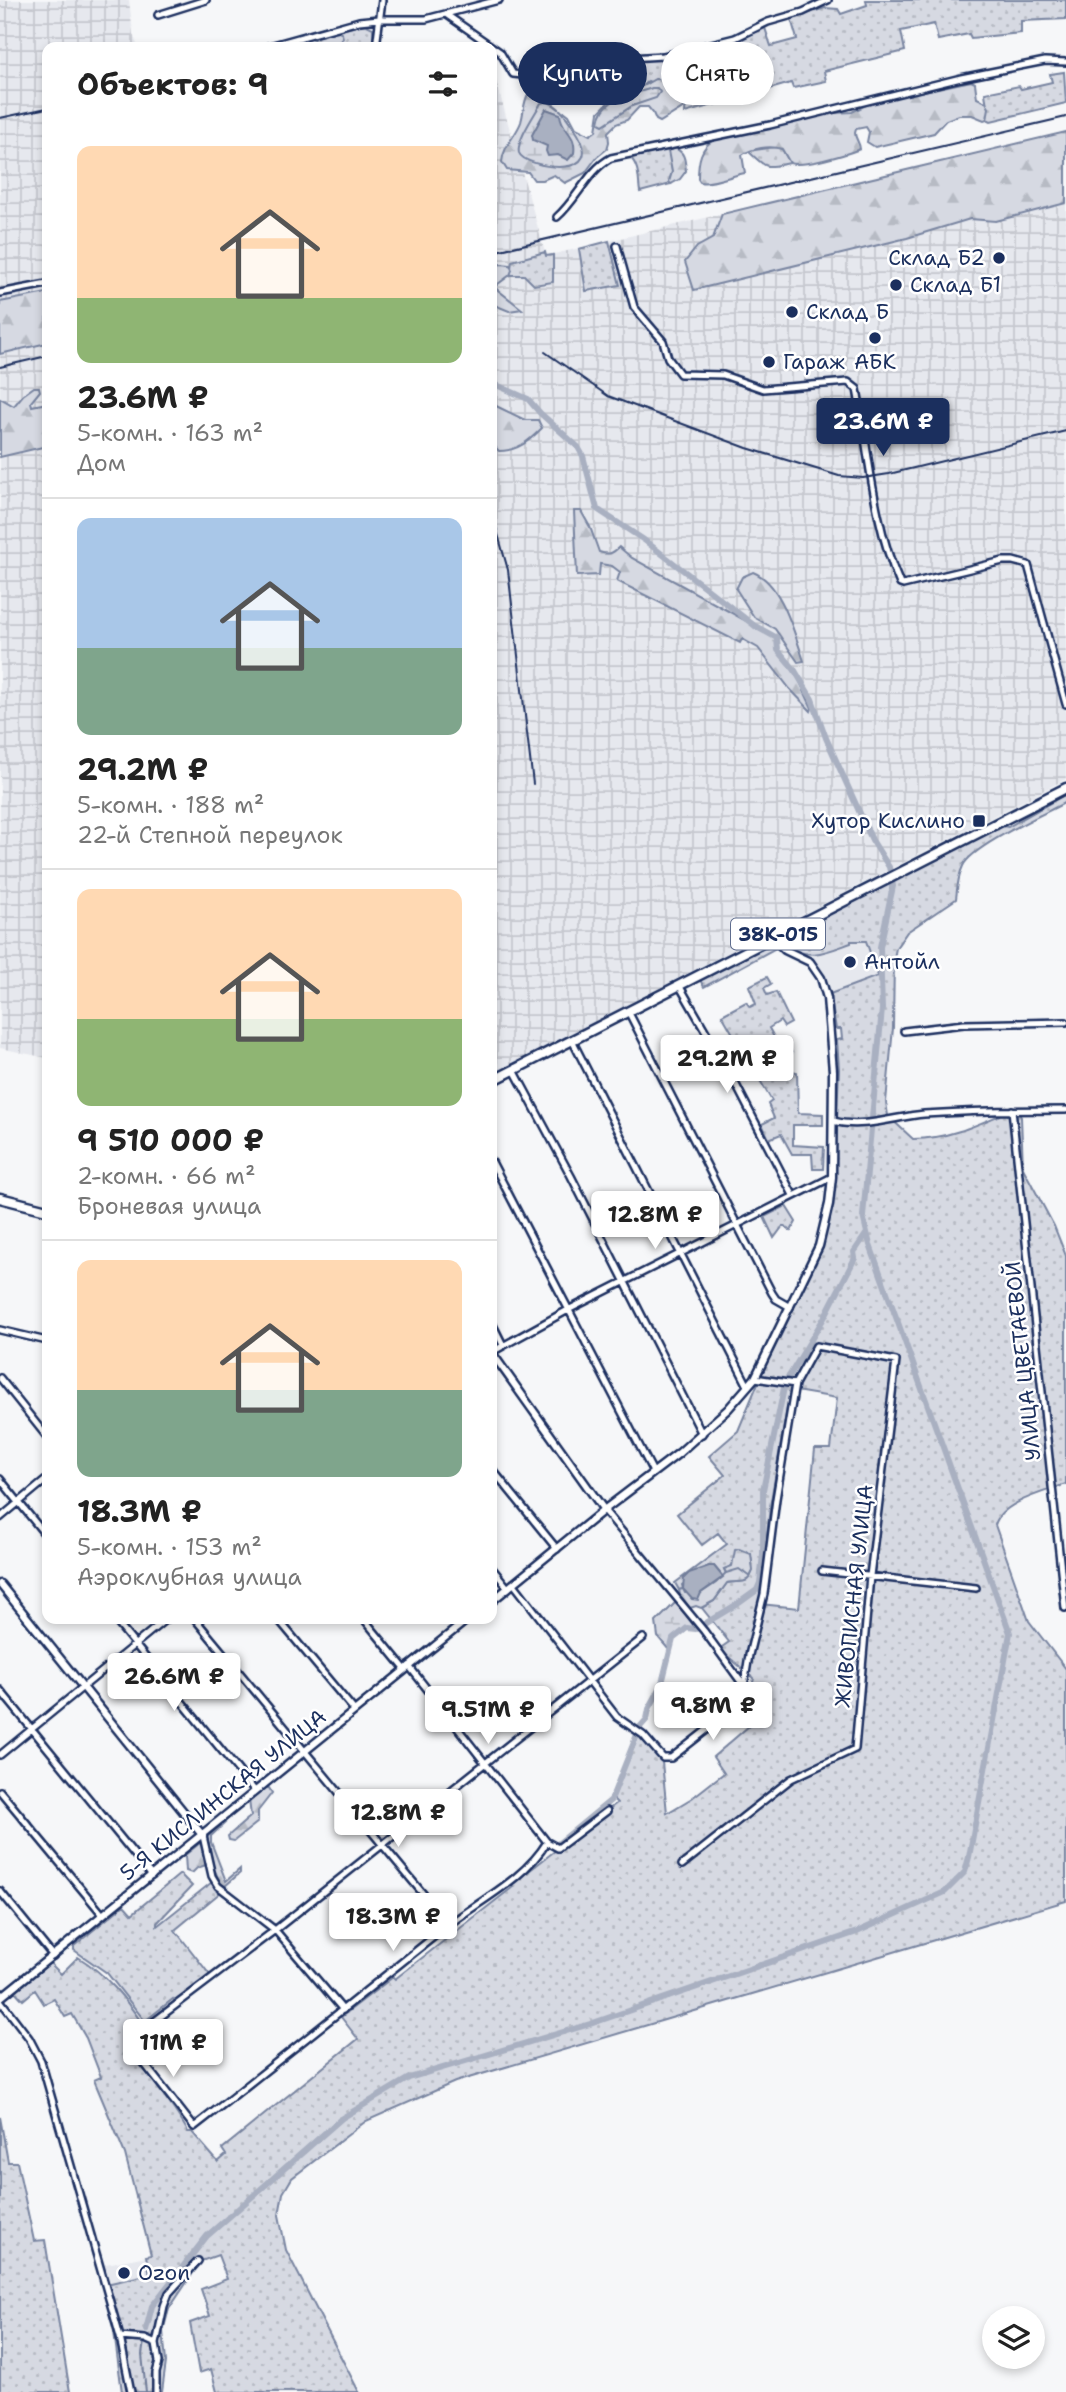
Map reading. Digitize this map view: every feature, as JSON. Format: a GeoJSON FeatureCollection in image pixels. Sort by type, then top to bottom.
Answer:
{"type":"FeatureCollection","features":[{"type":"Feature","properties":{"kind":"main road","name":"38К-015"},"geometry":{"type":"LineString","coordinates":[[497,1078],[1066,788]]}},
{"type":"Feature","properties":{"kind":"main road"},"geometry":{"type":"LineString","coordinates":[[0,1198],[42,1209]]}},
{"type":"Feature","properties":{"kind":"street"},"geometry":{"type":"LineString","coordinates":[[158,15],[206,0]]}},
{"type":"Feature","properties":{"kind":"street"},"geometry":{"type":"LineString","coordinates":[[377,42],[382,0]]}},
{"type":"Feature","properties":{"kind":"street"},"geometry":{"type":"LineString","coordinates":[[284,42],[359,21],[426,19],[499,0]]}},
{"type":"Feature","properties":{"kind":"street"},"geometry":{"type":"LineString","coordinates":[[497,50],[503,56],[510,72],[516,75],[612,59],[663,56],[735,38],[768,22],[803,12],[828,0]]}},
{"type":"Feature","properties":{"kind":"street"},"geometry":{"type":"LineString","coordinates":[[447,15],[487,42]]}},
{"type":"Feature","properties":{"kind":"street"},"geometry":{"type":"LineString","coordinates":[[557,217],[569,207],[600,166],[611,158],[770,125],[961,78],[1045,61],[1066,62]]}},
{"type":"Feature","properties":{"kind":"street"},"geometry":{"type":"LineString","coordinates":[[617,246],[634,307],[663,341],[668,358],[680,374],[723,375],[763,389],[848,382],[857,389],[876,498],[892,565],[900,584],[1003,561],[1028,565],[1066,704]]}},
{"type":"Feature","properties":{"kind":"street"},"geometry":{"type":"LineString","coordinates":[[0,293],[42,285]]}},
{"type":"Feature","properties":{"kind":"street"},"geometry":{"type":"LineString","coordinates":[[497,1597],[702,1434],[748,1386],[755,1378],[819,1246],[832,1177],[832,1044],[827,998],[821,978],[810,962],[785,950],[772,937]]}},
{"type":"Feature","properties":{"kind":"street"},"geometry":{"type":"LineString","coordinates":[[679,985],[733,1077],[793,1195]]}},
{"type":"Feature","properties":{"kind":"street"},"geometry":{"type":"LineString","coordinates":[[628,1011],[776,1298],[790,1307]]}},
{"type":"Feature","properties":{"kind":"street"},"geometry":{"type":"LineString","coordinates":[[904,1031],[964,1024],[1066,1022]]}},
{"type":"Feature","properties":{"kind":"street"},"geometry":{"type":"LineString","coordinates":[[572,1040],[748,1386]]}},
{"type":"Feature","properties":{"kind":"street"},"geometry":{"type":"LineString","coordinates":[[514,1070],[702,1434]]}},
{"type":"Feature","properties":{"kind":"street"},"geometry":{"type":"LineString","coordinates":[[833,1121],[846,1125],[888,1119],[1012,1110],[1066,1110]]}},
{"type":"Feature","properties":{"kind":"street","name":"УЛИЦА ЦВЕТАЕВОЙ"},"geometry":{"type":"LineString","coordinates":[[1012,1110],[1065,1608]]}},
{"type":"Feature","properties":{"kind":"street"},"geometry":{"type":"LineString","coordinates":[[497,1172],[653,1472]]}},
{"type":"Feature","properties":{"kind":"street"},"geometry":{"type":"LineString","coordinates":[[497,1349],[568,1310],[832,1177]]}},
{"type":"Feature","properties":{"kind":"street"},"geometry":{"type":"LineString","coordinates":[[0,1330],[42,1340]]}},
{"type":"Feature","properties":{"kind":"street"},"geometry":{"type":"LineString","coordinates":[[497,1333],[503,1345]]}},
{"type":"Feature","properties":{"kind":"street","name":"ЖИВОПИСНАЯ УЛИЦА"},"geometry":{"type":"LineString","coordinates":[[682,1865],[791,1779],[855,1749],[870,1576],[896,1361],[816,1346],[795,1384]]}},
{"type":"Feature","properties":{"kind":"street"},"geometry":{"type":"LineString","coordinates":[[497,1359],[604,1510],[704,1632],[744,1686]]}},
{"type":"Feature","properties":{"kind":"street"},"geometry":{"type":"LineString","coordinates":[[0,1378],[42,1431]]}},
{"type":"Feature","properties":{"kind":"street"},"geometry":{"type":"LineString","coordinates":[[497,1572],[617,1717],[643,1735],[663,1758],[671,1758],[727,1714],[744,1686],[764,1594],[795,1384],[755,1378]]}},
{"type":"Feature","properties":{"kind":"street"},"geometry":{"type":"LineString","coordinates":[[497,1475],[557,1549]]}},
{"type":"Feature","properties":{"kind":"street"},"geometry":{"type":"LineString","coordinates":[[0,1479],[42,1531]]}},
{"type":"Feature","properties":{"kind":"street"},"geometry":{"type":"LineString","coordinates":[[0,1518],[42,1483]]}},
{"type":"Feature","properties":{"kind":"street"},"geometry":{"type":"LineString","coordinates":[[822,1571],[976,1588]]}},
{"type":"Feature","properties":{"kind":"street"},"geometry":{"type":"LineString","coordinates":[[0,1584],[203,1836],[212,1876],[218,1886],[275,1930],[342,2010]]}},
{"type":"Feature","properties":{"kind":"street"},"geometry":{"type":"LineString","coordinates":[[118,1624],[255,1791]]}},
{"type":"Feature","properties":{"kind":"street"},"geometry":{"type":"LineString","coordinates":[[0,1755],[160,1624]]}},
{"type":"Feature","properties":{"kind":"street"},"geometry":{"type":"LineString","coordinates":[[199,1624],[384,1843],[449,1925]]}},
{"type":"Feature","properties":{"kind":"street"},"geometry":{"type":"LineString","coordinates":[[282,1624],[354,1710]]}},
{"type":"Feature","properties":{"kind":"street"},"geometry":{"type":"LineString","coordinates":[[368,1624],[485,1763],[547,1842],[558,1848],[607,1811]]}},
{"type":"Feature","properties":{"kind":"street","name":"5-Я КИСЛИНСКАЯ УЛИЦА"},"geometry":{"type":"LineString","coordinates":[[0,1999],[462,1624]]}},
{"type":"Feature","properties":{"kind":"street"},"geometry":{"type":"LineString","coordinates":[[547,1842],[538,1857],[526,1869],[449,1925],[194,2127],[149,2071],[132,2045],[139,2033],[275,1930],[643,1638]]}},
{"type":"Feature","properties":{"kind":"street"},"geometry":{"type":"LineString","coordinates":[[0,1690],[152,1877]]}},
{"type":"Feature","properties":{"kind":"street"},"geometry":{"type":"LineString","coordinates":[[0,1791],[103,1915]]}},
{"type":"Feature","properties":{"kind":"street"},"geometry":{"type":"LineString","coordinates":[[0,1891],[53,1956]]}},
{"type":"Feature","properties":{"kind":"street"},"geometry":{"type":"LineString","coordinates":[[0,1999],[29,2038],[41,2061],[120,2337],[131,2392]]}},
{"type":"Feature","properties":{"kind":"street"},"geometry":{"type":"LineString","coordinates":[[156,2392],[159,2362],[156,2344],[164,2306],[169,2293],[198,2261]]}},
{"type":"Feature","properties":{"kind":"street"},"geometry":{"type":"LineString","coordinates":[[120,2337],[145,2339],[156,2344]]}},
{"type":"Feature","properties":{"kind":"shaded area"},"geometry":{"type":"Polygon","coordinates":[[[0,0],[129,0],[136,42],[42,42],[42,1057],[0,1048],[0,0]]]}},
{"type":"Feature","properties":{"kind":"shaded area"},"geometry":{"type":"Polygon","coordinates":[[[497,84],[546,256],[1066,132],[1066,779],[497,1071],[497,84]]]}},
{"type":"Feature","properties":{"kind":"shaded area"},"geometry":{"type":"Polygon","coordinates":[[[865,935],[879,976],[825,996],[811,951],[865,935]]]}},
{"type":"Feature","properties":{"kind":"shaded area"},"geometry":{"type":"Polygon","coordinates":[[[146,2256],[150,2274],[102,2285],[97,2266],[146,2256]]]}},
{"type":"Feature","properties":{"kind":"green space"},"geometry":{"type":"Polygon","coordinates":[[[866,0],[1066,0],[1066,19],[1021,21],[1021,33],[971,38],[969,34],[938,40],[934,24],[901,31],[905,51],[824,71],[826,81],[793,88],[791,83],[774,88],[774,45],[797,39],[791,19],[825,8],[838,9],[841,14],[867,5],[866,0]]]}},
{"type":"Feature","properties":{"kind":"green space"},"geometry":{"type":"Polygon","coordinates":[[[365,24],[373,28],[373,42],[340,42],[342,34],[337,31],[365,24]]]}},
{"type":"Feature","properties":{"kind":"green space"},"geometry":{"type":"Polygon","coordinates":[[[765,28],[770,42],[728,42],[735,40],[765,28]]]}},
{"type":"Feature","properties":{"kind":"green space"},"geometry":{"type":"Polygon","coordinates":[[[337,31],[343,38],[339,42],[312,42],[315,37],[337,31]]]}},
{"type":"Feature","properties":{"kind":"green space"},"geometry":{"type":"Polygon","coordinates":[[[661,58],[661,87],[647,82],[647,59],[661,58]]]}},
{"type":"Feature","properties":{"kind":"green space"},"geometry":{"type":"Polygon","coordinates":[[[1064,72],[1066,103],[991,121],[987,119],[985,93],[1052,82],[1050,74],[1064,72]]]}},
{"type":"Feature","properties":{"kind":"green space"},"geometry":{"type":"Polygon","coordinates":[[[661,79],[661,105],[684,107],[660,122],[648,107],[639,107],[627,120],[616,124],[608,132],[607,149],[585,173],[565,183],[554,175],[543,180],[534,180],[528,172],[507,170],[502,162],[521,122],[524,105],[548,105],[560,114],[565,112],[576,128],[590,135],[596,131],[599,112],[606,105],[647,105],[647,84],[661,79]]]}},
{"type":"Feature","properties":{"kind":"green space"},"geometry":{"type":"Polygon","coordinates":[[[971,81],[975,83],[977,98],[986,102],[989,108],[987,119],[959,115],[946,120],[934,133],[875,147],[867,142],[869,132],[866,127],[856,129],[855,135],[860,149],[804,164],[790,163],[782,149],[756,149],[742,155],[745,173],[710,182],[700,182],[698,179],[701,155],[707,145],[717,138],[834,113],[852,112],[872,102],[971,81]]]}},
{"type":"Feature","properties":{"kind":"green space"},"geometry":{"type":"Polygon","coordinates":[[[657,88],[660,92],[656,98],[647,101],[647,89],[657,88]]]}},
{"type":"Feature","properties":{"kind":"green space"},"geometry":{"type":"Polygon","coordinates":[[[540,105],[556,107],[574,128],[583,145],[583,157],[575,164],[563,167],[535,163],[524,158],[519,153],[520,142],[540,105]]]}},
{"type":"Feature","properties":{"kind":"green space"},"geometry":{"type":"Polygon","coordinates":[[[635,105],[603,125],[599,123],[606,107],[635,105]]]}},
{"type":"Feature","properties":{"kind":"green space"},"geometry":{"type":"Polygon","coordinates":[[[686,105],[713,105],[685,113],[686,105]]]}},
{"type":"Feature","properties":{"kind":"green space"},"geometry":{"type":"Polygon","coordinates":[[[1066,132],[1066,203],[996,221],[970,219],[907,238],[694,290],[685,262],[697,247],[713,238],[722,214],[1066,132]]]}},
{"type":"Feature","properties":{"kind":"green space"},"geometry":{"type":"Polygon","coordinates":[[[673,147],[684,156],[686,171],[680,179],[671,184],[668,151],[673,147]]]}},
{"type":"Feature","properties":{"kind":"green space"},"geometry":{"type":"Polygon","coordinates":[[[775,147],[782,149],[790,163],[766,166],[748,151],[775,147]]]}},
{"type":"Feature","properties":{"kind":"green space"},"geometry":{"type":"Polygon","coordinates":[[[670,148],[671,184],[640,192],[637,169],[630,157],[670,148]]]}},
{"type":"Feature","properties":{"kind":"green space"},"geometry":{"type":"Polygon","coordinates":[[[609,241],[620,285],[586,291],[579,249],[609,241]]]}},
{"type":"Feature","properties":{"kind":"green space"},"geometry":{"type":"Polygon","coordinates":[[[545,252],[546,256],[553,255],[553,282],[534,285],[524,275],[510,275],[512,261],[545,252]]]}},
{"type":"Feature","properties":{"kind":"green space"},"geometry":{"type":"Polygon","coordinates":[[[497,265],[510,265],[512,270],[510,275],[497,285],[497,265]]]}},
{"type":"Feature","properties":{"kind":"green space"},"geometry":{"type":"Polygon","coordinates":[[[497,289],[522,309],[509,311],[497,306],[497,289]]]}},
{"type":"Feature","properties":{"kind":"green space"},"geometry":{"type":"Polygon","coordinates":[[[42,294],[42,344],[0,354],[0,302],[42,294]]]}},
{"type":"Feature","properties":{"kind":"green space"},"geometry":{"type":"Polygon","coordinates":[[[34,387],[39,387],[40,391],[31,402],[32,406],[42,404],[42,447],[0,457],[0,398],[14,406],[34,387]]]}},
{"type":"Feature","properties":{"kind":"green space"},"geometry":{"type":"Polygon","coordinates":[[[497,406],[525,420],[538,420],[542,428],[532,437],[512,449],[499,451],[497,406]]]}},
{"type":"Feature","properties":{"kind":"green space"},"geometry":{"type":"Polygon","coordinates":[[[574,511],[581,511],[599,552],[610,553],[619,547],[632,558],[777,638],[778,650],[794,669],[811,711],[758,648],[742,639],[740,643],[617,581],[620,572],[612,566],[600,564],[599,575],[577,576],[574,511]]]}},
{"type":"Feature","properties":{"kind":"green space"},"geometry":{"type":"Polygon","coordinates":[[[753,572],[772,587],[786,610],[804,661],[798,662],[775,629],[754,617],[736,589],[742,577],[753,572]]]}},
{"type":"Feature","properties":{"kind":"green space"},"geometry":{"type":"Polygon","coordinates":[[[1066,794],[1066,802],[994,840],[969,858],[960,874],[956,899],[907,932],[896,948],[893,1028],[886,1102],[888,1116],[913,1139],[951,1134],[1017,1110],[1021,1117],[1023,1168],[1054,1226],[1066,1256],[1066,1484],[1015,1504],[999,1517],[995,1525],[1029,1621],[1066,1669],[1066,1901],[455,2082],[366,2121],[292,2178],[283,2193],[279,2215],[286,2250],[359,2392],[217,2392],[211,2369],[199,2373],[190,2323],[210,2316],[201,2289],[227,2279],[218,2255],[201,2261],[169,2309],[163,2331],[166,2362],[162,2392],[122,2392],[113,2324],[102,2285],[150,2274],[146,2256],[151,2255],[125,2154],[94,2080],[101,2077],[86,2038],[72,2014],[65,2017],[54,1999],[44,2004],[35,1990],[23,2000],[15,1991],[50,1963],[61,1974],[78,1957],[98,1971],[144,2026],[132,2036],[131,2042],[143,2066],[188,2132],[192,2132],[218,2162],[226,2155],[222,2149],[358,2039],[341,2017],[393,1977],[395,1979],[617,1803],[612,1798],[639,1735],[662,1762],[667,1813],[724,1773],[713,1757],[764,1713],[750,1695],[754,1678],[719,1649],[729,1642],[702,1608],[714,1601],[727,1583],[745,1581],[735,1560],[732,1566],[724,1569],[726,1573],[723,1577],[714,1566],[709,1566],[679,1590],[675,1583],[727,1544],[718,1533],[702,1545],[677,1514],[725,1475],[709,1456],[738,1431],[765,1366],[823,1247],[830,1210],[833,1209],[839,1069],[837,1040],[842,1039],[841,1029],[836,1029],[830,994],[878,976],[866,941],[851,941],[834,949],[810,954],[785,945],[786,937],[891,882],[888,910],[891,905],[893,881],[1003,826],[1008,827],[1066,794]],[[790,1390],[770,1507],[760,1604],[799,1608],[815,1449],[831,1449],[837,1398],[790,1390]]]}},
{"type":"Feature","properties":{"kind":"green space"},"geometry":{"type":"Polygon","coordinates":[[[768,945],[776,948],[704,987],[700,980],[768,945]]]}},
{"type":"Feature","properties":{"kind":"green space"},"geometry":{"type":"Polygon","coordinates":[[[767,977],[771,984],[764,988],[767,995],[776,992],[791,1023],[784,1027],[780,1021],[769,1028],[777,1043],[786,1039],[792,1053],[784,1058],[791,1071],[797,1072],[798,1113],[823,1114],[823,1125],[793,1125],[793,1145],[824,1147],[823,1169],[813,1169],[812,1154],[792,1154],[781,1134],[769,1139],[762,1124],[774,1118],[768,1104],[772,1101],[722,1015],[746,1002],[750,1007],[756,1004],[749,986],[767,977]]]}},
{"type":"Feature","properties":{"kind":"green space"},"geometry":{"type":"Polygon","coordinates":[[[786,1206],[796,1222],[791,1231],[783,1226],[774,1238],[764,1217],[786,1206]]]}},
{"type":"Feature","properties":{"kind":"green space"},"geometry":{"type":"Polygon","coordinates":[[[735,1550],[751,1554],[753,1571],[750,1577],[739,1569],[726,1573],[724,1569],[732,1566],[735,1550]]]}},
{"type":"Feature","properties":{"kind":"green space"},"geometry":{"type":"Polygon","coordinates":[[[747,1551],[751,1554],[752,1565],[752,1573],[748,1579],[727,1583],[714,1601],[701,1608],[690,1608],[679,1590],[683,1589],[685,1593],[701,1593],[716,1583],[747,1551]]]}},
{"type":"Feature","properties":{"kind":"green space"},"geometry":{"type":"Polygon","coordinates":[[[675,1603],[696,1629],[687,1628],[673,1639],[669,1650],[658,1637],[656,1622],[675,1603]]]}},
{"type":"Feature","properties":{"kind":"green space"},"geometry":{"type":"Polygon","coordinates":[[[269,1788],[272,1793],[258,1811],[258,1822],[234,1841],[229,1840],[228,1836],[251,1816],[249,1800],[269,1788]]]}},
{"type":"Feature","properties":{"kind":"green space"},"geometry":{"type":"Polygon","coordinates":[[[223,1821],[225,1823],[211,1836],[211,1842],[226,1881],[240,1869],[240,1873],[225,1886],[221,1884],[214,1869],[207,1837],[223,1821]]]}},
{"type":"Feature","properties":{"kind":"green space"},"geometry":{"type":"Polygon","coordinates":[[[200,1843],[203,1844],[206,1865],[192,1873],[186,1871],[185,1855],[200,1843]]]}},
{"type":"Feature","properties":{"kind":"green space"},"geometry":{"type":"Polygon","coordinates":[[[180,1874],[192,1886],[157,1926],[212,1882],[221,1892],[175,1930],[210,1975],[176,2003],[173,1999],[145,2021],[107,1973],[74,1950],[74,1946],[124,1905],[132,1914],[180,1874]]]}},
{"type":"Feature","properties":{"kind":"green space"},"geometry":{"type":"Polygon","coordinates":[[[0,2117],[8,2162],[17,2162],[34,2241],[45,2240],[70,2392],[0,2392],[0,2117]]]}},
{"type":"Feature","properties":{"kind":"water"},"geometry":{"type":"Polygon","coordinates":[[[546,109],[560,114],[571,136],[574,153],[568,160],[558,155],[548,156],[547,146],[533,140],[532,135],[546,109]]]}},
{"type":"Feature","properties":{"kind":"water"},"geometry":{"type":"Polygon","coordinates":[[[714,1566],[723,1577],[701,1593],[698,1600],[692,1599],[683,1589],[684,1578],[689,1573],[714,1566]]]}},
{"type":"Feature","properties":{"kind":"waterway"},"geometry":{"type":"LineString","coordinates":[[146,2330],[152,2306],[207,2236],[342,2118],[409,2078],[590,2024],[857,1932],[945,1892],[965,1872],[969,1857],[1010,1633],[870,1245],[863,1216],[882,1009],[880,947],[893,886],[889,867],[872,840],[826,738],[812,699],[794,669],[778,650],[777,638],[755,626],[644,540],[597,509],[583,456],[578,447],[528,399],[497,385]]}},
{"type":"Feature","properties":{"kind":"waterway"},"geometry":{"type":"LineString","coordinates":[[559,1843],[611,1800],[640,1727],[647,1719],[649,1709],[661,1687],[673,1639],[687,1628],[696,1629],[757,1590],[763,1554],[763,1490],[785,1383],[824,1318],[855,1258],[854,1252],[867,1233]]}},
{"type":"Feature","properties":{"kind":"waterway"},"geometry":{"type":"LineString","coordinates":[[144,2341],[142,2355],[146,2392]]}},
{"type":"Feature","properties":{"kind":"railway"},"geometry":{"type":"LineString","coordinates":[[0,118],[42,109]]}},
{"type":"Feature","properties":{"kind":"railway"},"geometry":{"type":"LineString","coordinates":[[497,251],[1066,117]]}},
{"type":"Feature","properties":{"kind":"railway"},"geometry":{"type":"LineString","coordinates":[[545,352],[608,396],[747,448],[839,476],[863,478],[889,474],[1066,431]]}},
{"type":"Feature","properties":{"kind":"railway"},"geometry":{"type":"LineString","coordinates":[[0,367],[42,357]]}},
{"type":"Feature","properties":{"kind":"railway"},"geometry":{"type":"LineString","coordinates":[[497,531],[508,570],[533,784]]}},
{"type":"Feature","properties":{"kind":"place","name":"Склад Б2"},"geometry":{"type":"Point","coordinates":[999,258]}},
{"type":"Feature","properties":{"kind":"place","name":"Склад Б1"},"geometry":{"type":"Point","coordinates":[896,285]}},
{"type":"Feature","properties":{"kind":"place","name":"Склад Б"},"geometry":{"type":"Point","coordinates":[792,312]}},
{"type":"Feature","properties":{"kind":"place","name":"АБК"},"geometry":{"type":"Point","coordinates":[875,338]}},
{"type":"Feature","properties":{"kind":"place","name":"Гараж"},"geometry":{"type":"Point","coordinates":[769,362]}},
{"type":"Feature","properties":{"kind":"place","name":"Хутор Кислино"},"geometry":{"type":"Point","coordinates":[979,821]}},
{"type":"Feature","properties":{"kind":"place","name":"Антойл"},"geometry":{"type":"Point","coordinates":[850,962]}},
{"type":"Feature","properties":{"kind":"place","name":"Ozon"},"geometry":{"type":"Point","coordinates":[124,2273]}}]}
